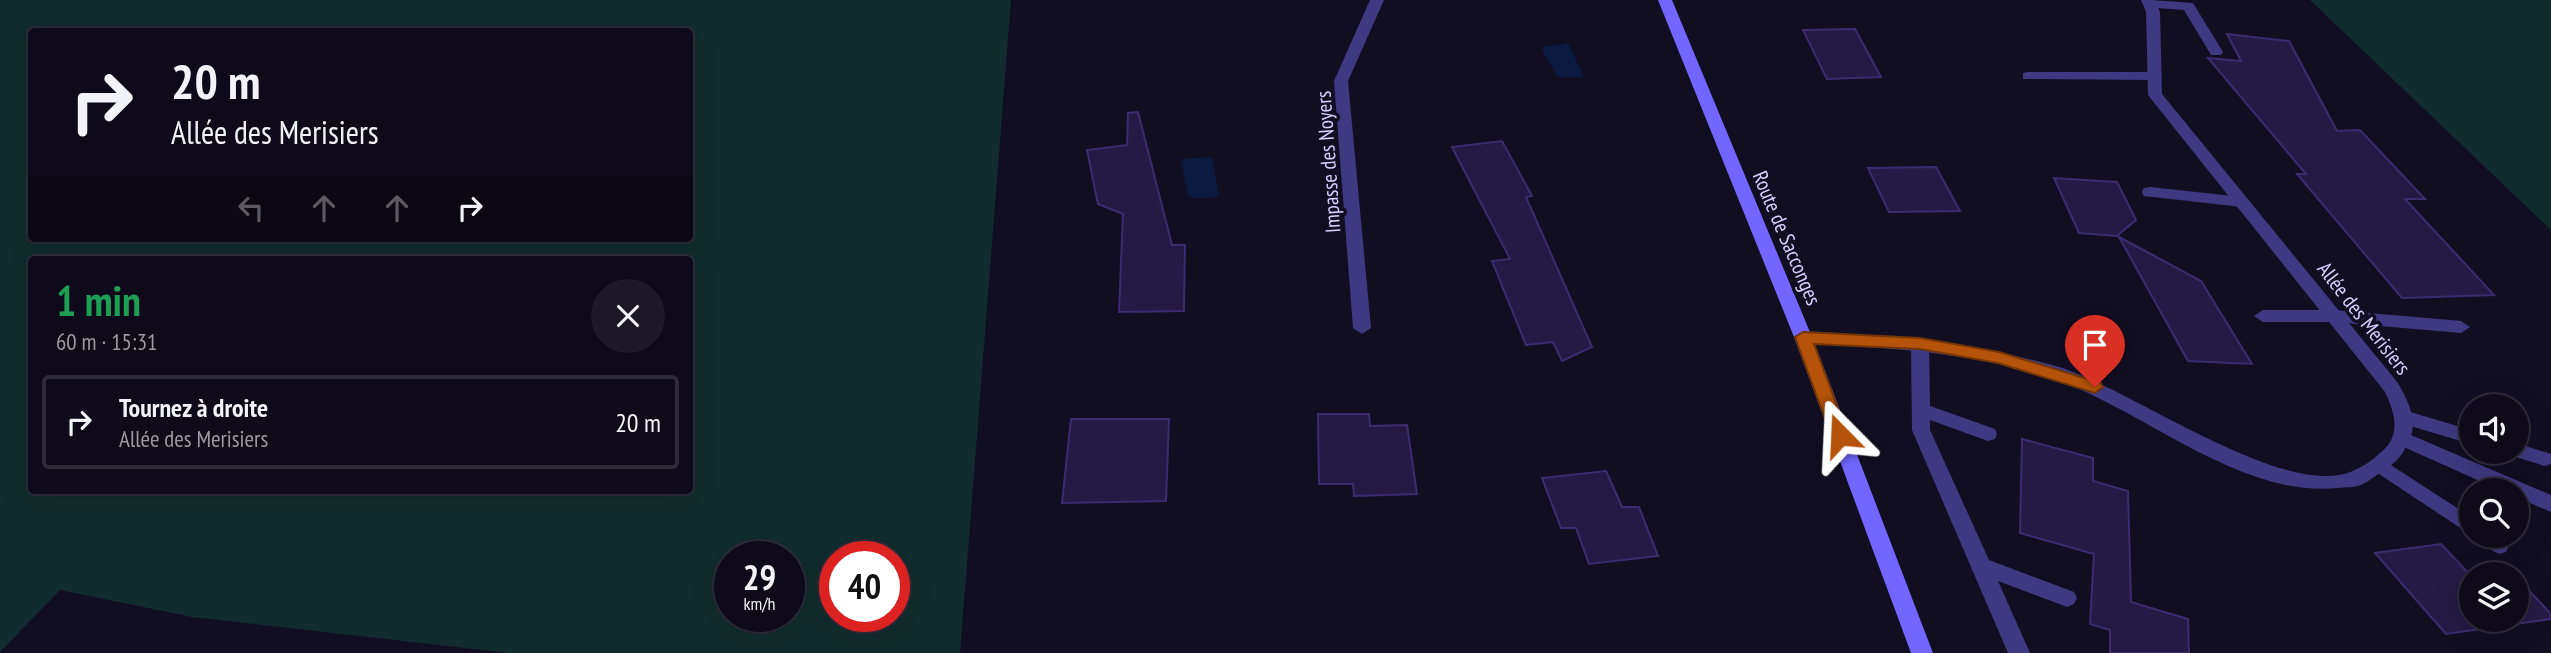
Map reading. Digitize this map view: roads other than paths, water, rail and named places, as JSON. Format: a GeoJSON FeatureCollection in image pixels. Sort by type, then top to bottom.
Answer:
{"type":"FeatureCollection","features":[{"type":"Feature","properties":{"kind":"street","name":"Impasse des Noyers"},"geometry":{"type":"LineString","coordinates":[[1362,328],[1341,81],[1377,0]]}},
{"type":"Feature","properties":{"kind":"street","name":"Route de Sacconges"},"geometry":{"type":"LineString","coordinates":[[1665,0],[1803,337],[1922,653]]}},
{"type":"Feature","properties":{"kind":"street"},"geometry":{"type":"LineString","coordinates":[[2149,2],[2188,6],[2216,52]]}},
{"type":"Feature","properties":{"kind":"street","name":"Allée des Merisiers"},"geometry":{"type":"LineString","coordinates":[[2149,2],[2153,12],[2155,95],[2392,387],[2407,418]]}},
{"type":"Feature","properties":{"kind":"street"},"geometry":{"type":"LineString","coordinates":[[2028,76],[2155,76]]}},
{"type":"Feature","properties":{"kind":"street"},"geometry":{"type":"LineString","coordinates":[[2150,192],[2242,202]]}},
{"type":"Feature","properties":{"kind":"street"},"geometry":{"type":"LineString","coordinates":[[2263,316],[2334,316],[2462,327]]}},
{"type":"Feature","properties":{"kind":"street"},"geometry":{"type":"LineString","coordinates":[[1803,337],[1920,344],[1999,358],[2062,374],[2116,397],[2200,444],[2261,471],[2288,479],[2325,482],[2364,476],[2404,439],[2407,418],[2459,433]]}},
{"type":"Feature","properties":{"kind":"street"},"geometry":{"type":"LineString","coordinates":[[1920,344],[1921,430],[2019,653]]}},
{"type":"Feature","properties":{"kind":"street"},"geometry":{"type":"LineString","coordinates":[[1922,410],[1988,434]]}},
{"type":"Feature","properties":{"kind":"street"},"geometry":{"type":"LineString","coordinates":[[2404,439],[2551,505]]}},
{"type":"Feature","properties":{"kind":"street"},"geometry":{"type":"LineString","coordinates":[[2529,454],[2545,459]]}},
{"type":"Feature","properties":{"kind":"street"},"geometry":{"type":"LineString","coordinates":[[2380,464],[2459,519]]}},
{"type":"Feature","properties":{"kind":"street"},"geometry":{"type":"LineString","coordinates":[[1980,566],[2067,598]]}},
{"type":"Feature","properties":{"kind":"water"},"geometry":{"type":"Polygon","coordinates":[[[1568,43],[1584,77],[1557,77],[1541,47],[1568,43]]]}},
{"type":"Feature","properties":{"kind":"water"},"geometry":{"type":"Polygon","coordinates":[[[1212,157],[1219,196],[1200,199],[1188,197],[1181,159],[1212,157]]]}}]}
